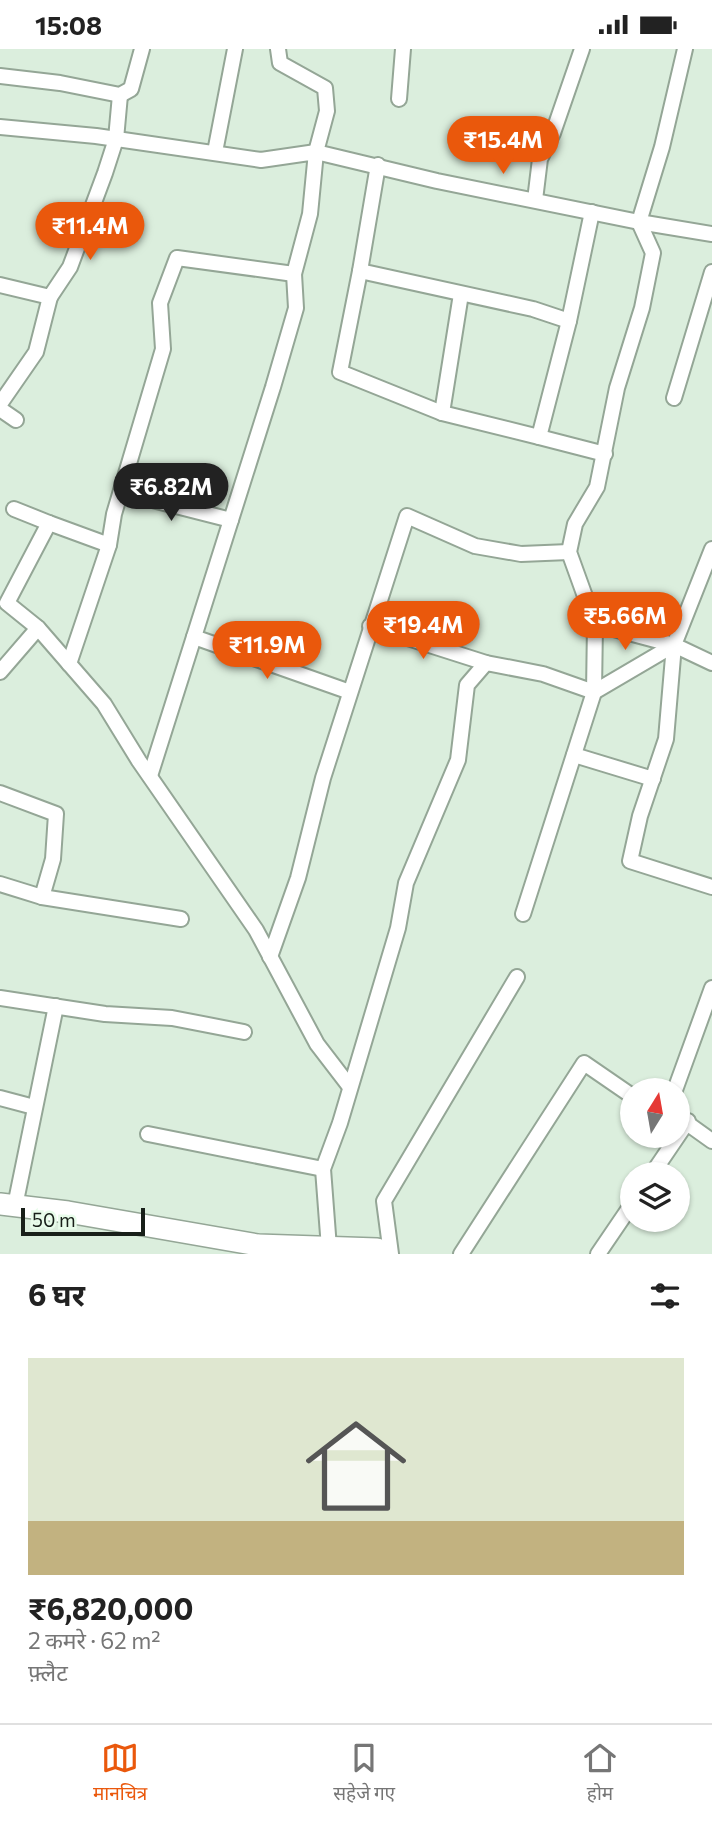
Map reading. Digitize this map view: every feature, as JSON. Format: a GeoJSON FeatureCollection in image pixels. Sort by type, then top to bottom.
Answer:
{"type":"FeatureCollection","features":[{"type":"Feature","properties":{"kind":"street"},"geometry":{"type":"LineString","coordinates":[[0,76],[60,83],[120,95],[131,89],[142,49]]}},
{"type":"Feature","properties":{"kind":"street"},"geometry":{"type":"LineString","coordinates":[[215,152],[235,49]]}},
{"type":"Feature","properties":{"kind":"street"},"geometry":{"type":"LineString","coordinates":[[150,776],[296,308],[294,274],[310,214],[316,152],[327,111],[325,88],[280,63],[278,49]]}},
{"type":"Feature","properties":{"kind":"street"},"geometry":{"type":"LineString","coordinates":[[399,99],[403,49]]}},
{"type":"Feature","properties":{"kind":"street"},"geometry":{"type":"LineString","coordinates":[[535,200],[540,159],[553,133],[582,49]]}},
{"type":"Feature","properties":{"kind":"street"},"geometry":{"type":"LineString","coordinates":[[523,914],[594,692],[595,624],[569,552],[575,524],[597,487],[617,388],[642,308],[653,253],[639,222],[662,147],[685,49]]}},
{"type":"Feature","properties":{"kind":"street"},"geometry":{"type":"LineString","coordinates":[[16,420],[0,407],[36,352],[50,297],[70,267],[116,139],[120,95]]}},
{"type":"Feature","properties":{"kind":"street"},"geometry":{"type":"LineString","coordinates":[[0,127],[116,139],[261,160],[316,152],[437,181],[712,234]]}},
{"type":"Feature","properties":{"kind":"street"},"geometry":{"type":"LineString","coordinates":[[378,165],[341,372],[442,413],[604,454]]}},
{"type":"Feature","properties":{"kind":"street"},"geometry":{"type":"LineString","coordinates":[[539,437],[569,321],[592,212]]}},
{"type":"Feature","properties":{"kind":"street"},"geometry":{"type":"LineString","coordinates":[[69,664],[109,545],[121,492],[163,349],[160,303],[177,258],[294,274]]}},
{"type":"Feature","properties":{"kind":"street"},"geometry":{"type":"LineString","coordinates":[[360,271],[533,309],[569,321]]}},
{"type":"Feature","properties":{"kind":"street"},"geometry":{"type":"LineString","coordinates":[[674,398],[712,272]]}},
{"type":"Feature","properties":{"kind":"street"},"geometry":{"type":"LineString","coordinates":[[0,285],[50,297]]}},
{"type":"Feature","properties":{"kind":"street"},"geometry":{"type":"LineString","coordinates":[[442,413],[461,294]]}},
{"type":"Feature","properties":{"kind":"street"},"geometry":{"type":"LineString","coordinates":[[121,492],[231,520]]}},
{"type":"Feature","properties":{"kind":"street"},"geometry":{"type":"LineString","coordinates":[[14,509],[109,545]]}},
{"type":"Feature","properties":{"kind":"street"},"geometry":{"type":"LineString","coordinates":[[270,957],[298,878],[323,778],[407,516],[475,546],[521,554],[569,552]]}},
{"type":"Feature","properties":{"kind":"street"},"geometry":{"type":"LineString","coordinates":[[49,523],[7,603],[38,628],[104,704],[256,930],[317,1044],[350,1087]]}},
{"type":"Feature","properties":{"kind":"street"},"geometry":{"type":"LineString","coordinates":[[712,549],[674,645],[666,739],[630,861],[712,887]]}},
{"type":"Feature","properties":{"kind":"street"},"geometry":{"type":"LineString","coordinates":[[595,624],[674,645],[712,663]]}},
{"type":"Feature","properties":{"kind":"street"},"geometry":{"type":"LineString","coordinates":[[370,626],[486,663],[543,674],[594,692],[674,645]]}},
{"type":"Feature","properties":{"kind":"street"},"geometry":{"type":"LineString","coordinates":[[0,672],[38,628]]}},
{"type":"Feature","properties":{"kind":"street"},"geometry":{"type":"LineString","coordinates":[[194,637],[350,692]]}},
{"type":"Feature","properties":{"kind":"street"},"geometry":{"type":"LineString","coordinates":[[329,1248],[323,1169],[398,928],[406,883],[458,759],[467,685],[486,663]]}},
{"type":"Feature","properties":{"kind":"street"},"geometry":{"type":"LineString","coordinates":[[574,755],[653,779]]}},
{"type":"Feature","properties":{"kind":"street"},"geometry":{"type":"LineString","coordinates":[[0,793],[56,814],[53,859],[42,897]]}},
{"type":"Feature","properties":{"kind":"street"},"geometry":{"type":"LineString","coordinates":[[0,884],[42,897],[181,919]]}},
{"type":"Feature","properties":{"kind":"street"},"geometry":{"type":"LineString","coordinates":[[391,1254],[384,1201],[517,977]]}},
{"type":"Feature","properties":{"kind":"street"},"geometry":{"type":"LineString","coordinates":[[680,1078],[707,1019],[712,988]]}},
{"type":"Feature","properties":{"kind":"street"},"geometry":{"type":"LineString","coordinates":[[0,998],[105,1014],[172,1019],[244,1033]]}},
{"type":"Feature","properties":{"kind":"street"},"geometry":{"type":"LineString","coordinates":[[56,1006],[34,1107],[8,1205],[258,1245],[377,1249],[382,1254]]}},
{"type":"Feature","properties":{"kind":"street"},"geometry":{"type":"LineString","coordinates":[[461,1254],[548,1114],[584,1063],[620,1087]]}},
{"type":"Feature","properties":{"kind":"street"},"geometry":{"type":"LineString","coordinates":[[0,1098],[34,1107]]}},
{"type":"Feature","properties":{"kind":"street"},"geometry":{"type":"LineString","coordinates":[[690,1124],[712,1141]]}},
{"type":"Feature","properties":{"kind":"street"},"geometry":{"type":"LineString","coordinates":[[148,1134],[323,1169]]}},
{"type":"Feature","properties":{"kind":"street"},"geometry":{"type":"LineString","coordinates":[[598,1254],[620,1222]]}}]}
